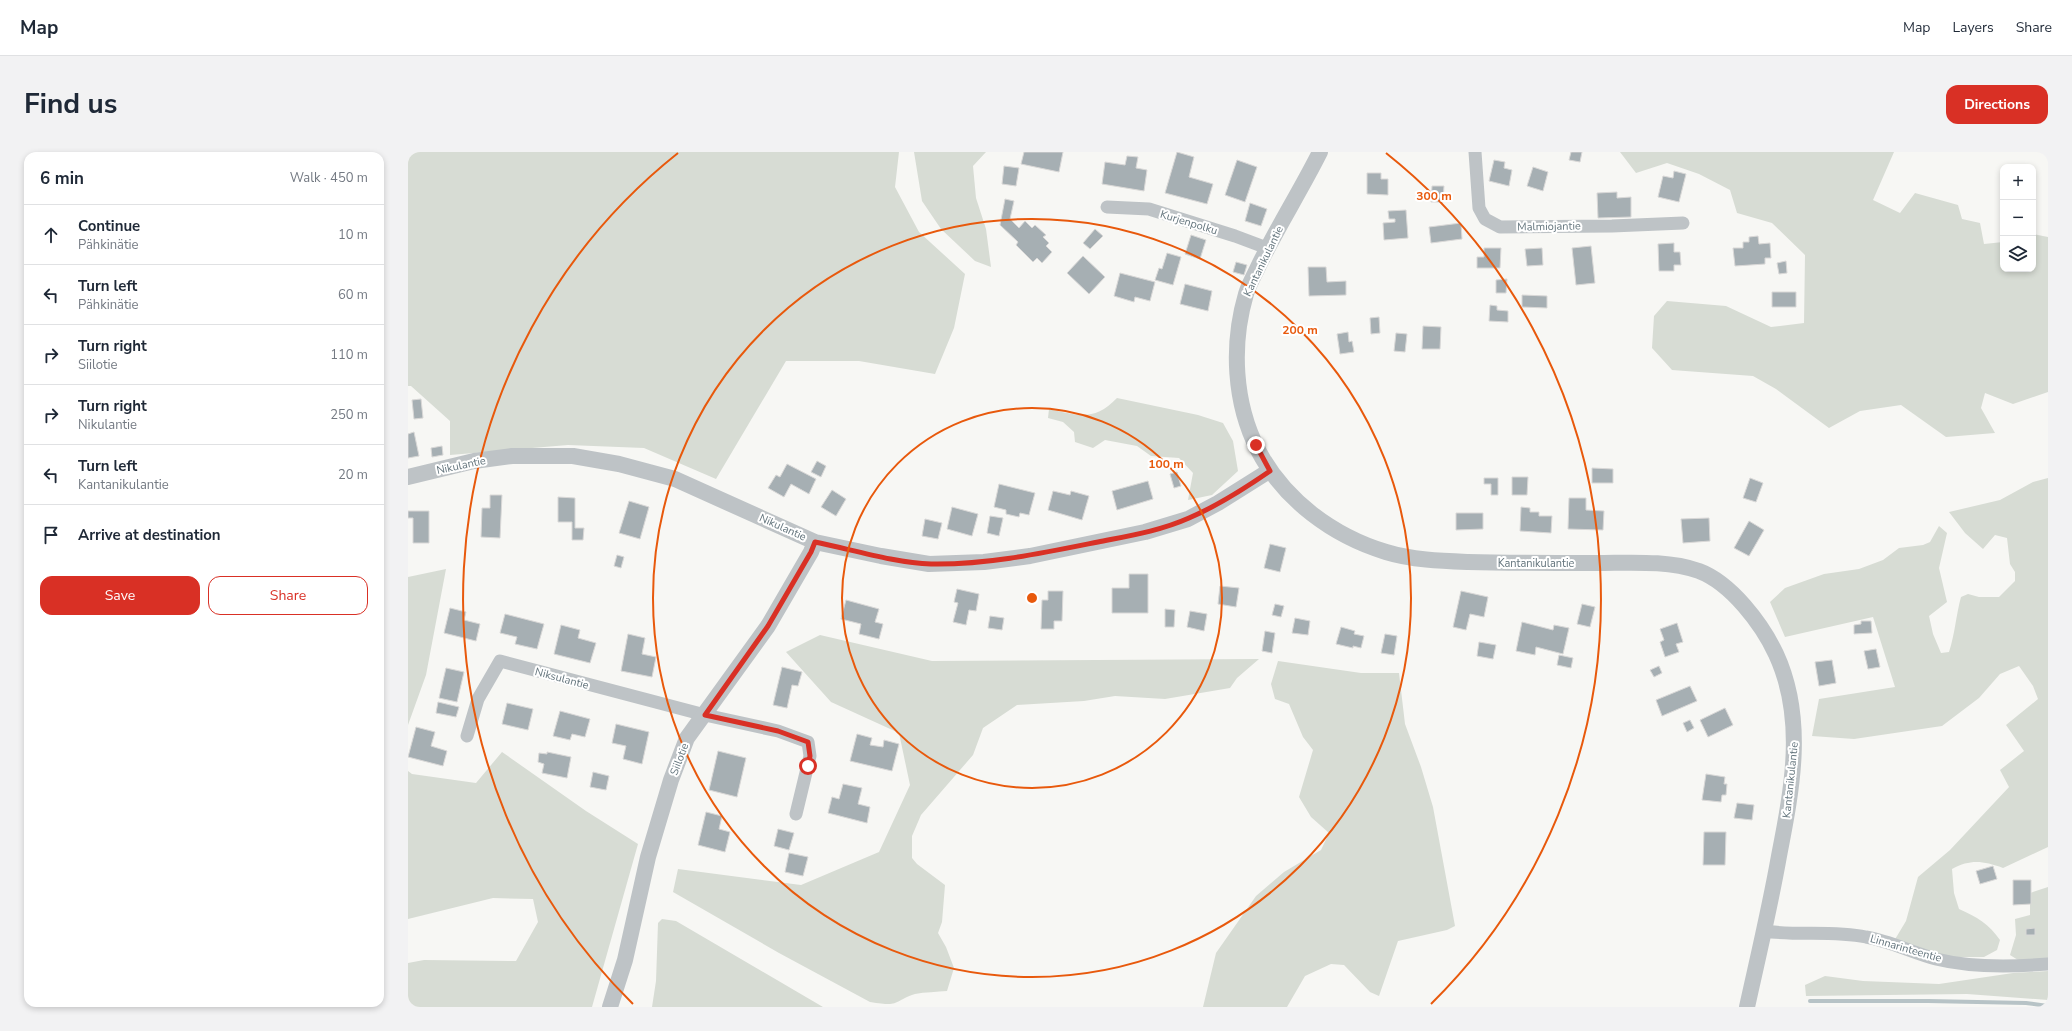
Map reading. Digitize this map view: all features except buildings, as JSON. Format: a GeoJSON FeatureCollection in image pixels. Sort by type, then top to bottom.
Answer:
{"type":"FeatureCollection","features":[{"type":"Feature","properties":{"kind":"street","name":"Kantanikulantie"},"geometry":{"type":"LineString","coordinates":[[1320,152],[1246,292],[1240,323],[1236,358],[1245,419],[1256,445],[1270,471],[1292,496],[1316,518],[1344,534],[1386,552],[1428,560],[1507,563],[1659,563],[1701,572],[1724,586],[1743,604],[1762,629],[1777,657],[1792,707],[1794,736],[1790,797],[1764,931],[1747,1007]]}},
{"type":"Feature","properties":{"kind":"street","name":"Malmiojantie"},"geometry":{"type":"LineString","coordinates":[[1474,152],[1479,208],[1485,219],[1500,227],[1612,226],[1683,223]]}},
{"type":"Feature","properties":{"kind":"street","name":"Kurjenpolku"},"geometry":{"type":"LineString","coordinates":[[1107,207],[1149,209],[1268,248]]}},
{"type":"Feature","properties":{"kind":"street","name":"Nikulantie"},"geometry":{"type":"LineString","coordinates":[[408,477],[474,461],[512,456],[573,456],[619,464],[675,480],[815,542],[881,556],[929,564],[984,562],[1030,556],[1145,532],[1188,519],[1218,503],[1270,471]]}},
{"type":"Feature","properties":{"kind":"street","name":"Siilotie"},"geometry":{"type":"LineString","coordinates":[[610,1007],[625,960],[648,857],[671,780],[687,738],[768,626],[811,552],[815,542]]}},
{"type":"Feature","properties":{"kind":"street","name":"Niksulantie"},"geometry":{"type":"LineString","coordinates":[[467,736],[478,699],[500,661],[705,715]]}},
{"type":"Feature","properties":{"kind":"street"},"geometry":{"type":"LineString","coordinates":[[705,715],[778,731],[808,742],[810,756],[796,814]]}},
{"type":"Feature","properties":{"kind":"street","name":"Linnarinteentie"},"geometry":{"type":"LineString","coordinates":[[1764,931],[1777,933],[1836,932],[1868,937],[1937,959],[1991,966],[2048,964]]}},
{"type":"Feature","properties":{"kind":"shaded area"},"geometry":{"type":"Polygon","coordinates":[[[408,152],[899,152],[895,187],[919,232],[965,274],[954,328],[935,374],[859,361],[786,361],[716,479],[644,448],[568,445],[450,455],[450,421],[411,386],[408,386],[408,152]]]}},
{"type":"Feature","properties":{"kind":"shaded area"},"geometry":{"type":"Polygon","coordinates":[[[914,152],[986,152],[973,166],[976,198],[986,229],[991,267],[975,261],[941,229],[922,201],[914,152]]]}},
{"type":"Feature","properties":{"kind":"shaded area"},"geometry":{"type":"Polygon","coordinates":[[[1620,152],[1894,152],[1873,200],[1900,213],[1915,193],[1958,205],[1962,219],[1980,223],[1984,244],[2000,242],[2000,272],[2036,272],[2036,235],[2048,237],[2048,392],[2013,404],[1985,393],[1981,408],[1995,433],[1946,437],[1901,405],[1860,411],[1829,428],[1776,389],[1753,376],[1672,370],[1652,348],[1654,316],[1667,301],[1726,306],[1771,327],[1804,323],[1805,255],[1772,223],[1737,213],[1730,190],[1699,174],[1667,163],[1636,173],[1620,152]]]}},
{"type":"Feature","properties":{"kind":"shaded area"},"geometry":{"type":"Polygon","coordinates":[[[1117,398],[1198,415],[1223,423],[1233,441],[1238,471],[1212,495],[1188,500],[1193,473],[1179,458],[1151,456],[1137,446],[1105,440],[1093,448],[1075,442],[1074,432],[1063,422],[1048,418],[1049,409],[1078,415],[1086,415],[1101,410],[1117,398]]]}},
{"type":"Feature","properties":{"kind":"shaded area"},"geometry":{"type":"Polygon","coordinates":[[[2048,478],[2048,847],[2003,868],[1989,864],[1971,862],[1952,869],[1954,893],[1959,909],[1982,922],[2000,940],[1997,950],[1984,957],[1926,957],[1891,946],[1906,921],[1918,877],[1950,850],[2009,787],[2000,770],[2024,751],[2006,725],[2038,699],[2033,686],[2019,666],[2000,674],[1979,698],[1942,726],[1854,739],[1812,736],[1819,699],[1895,687],[1873,617],[1785,637],[1770,602],[1785,588],[1824,574],[1859,569],[1883,560],[1899,548],[1923,545],[1930,542],[1939,526],[1947,533],[1939,568],[1947,602],[1929,616],[1933,634],[1941,653],[1949,652],[1961,597],[1968,594],[1979,597],[1999,597],[2015,581],[2015,572],[2010,564],[2007,538],[1995,535],[1983,549],[1965,533],[1949,512],[2000,500],[2033,482],[2048,478]]]}},
{"type":"Feature","properties":{"kind":"shaded area"},"geometry":{"type":"Polygon","coordinates":[[[446,569],[426,675],[408,725],[408,577],[446,569]]]}},
{"type":"Feature","properties":{"kind":"shaded area"},"geometry":{"type":"Polygon","coordinates":[[[820,635],[932,661],[1259,659],[1237,678],[1230,688],[1165,699],[1115,696],[1084,701],[1017,705],[983,728],[973,755],[921,815],[912,836],[912,858],[917,864],[945,885],[942,922],[938,933],[946,947],[954,968],[947,991],[915,994],[896,1003],[887,1004],[870,1002],[779,953],[673,892],[678,869],[801,885],[879,852],[910,785],[899,733],[831,702],[786,652],[820,635]]]}},
{"type":"Feature","properties":{"kind":"shaded area"},"geometry":{"type":"Polygon","coordinates":[[[1278,661],[1361,673],[1399,673],[1405,724],[1421,767],[1433,807],[1455,926],[1447,930],[1398,941],[1379,996],[1370,992],[1344,965],[1331,964],[1305,976],[1287,1007],[1203,1007],[1216,953],[1256,896],[1284,872],[1321,850],[1329,833],[1311,817],[1299,797],[1313,750],[1303,737],[1289,704],[1275,699],[1271,684],[1278,661]]]}},
{"type":"Feature","properties":{"kind":"shaded area"},"geometry":{"type":"Polygon","coordinates":[[[502,752],[586,811],[638,844],[592,1007],[408,1007],[408,963],[424,960],[516,961],[538,922],[533,899],[493,898],[408,919],[408,771],[412,774],[476,783],[502,752]]]}},
{"type":"Feature","properties":{"kind":"shaded area"},"geometry":{"type":"Polygon","coordinates":[[[2048,887],[2048,960],[2018,960],[2010,955],[2016,935],[2015,919],[2030,915],[2030,893],[2048,887]]]}},
{"type":"Feature","properties":{"kind":"shaded area"},"geometry":{"type":"Polygon","coordinates":[[[662,919],[676,921],[823,1007],[652,1007],[656,981],[658,923],[662,919]]]}},
{"type":"Feature","properties":{"kind":"shaded area"},"geometry":{"type":"Polygon","coordinates":[[[2048,971],[2048,1000],[1967,994],[1806,996],[1805,985],[1825,976],[1863,981],[1939,984],[2013,973],[2048,971]]]}},
{"type":"Feature","properties":{"kind":"waterway"},"geometry":{"type":"LineString","coordinates":[[1810,1001],[2026,1003],[2048,1006]]}},
{"type":"Feature","properties":{"kind":"route"},"geometry":{"type":"LineString","coordinates":[[808,766],[810,756],[808,742],[778,731],[705,715],[768,626],[811,552],[815,542],[881,556],[929,564],[984,562],[1030,556],[1145,532],[1188,519],[1254,482],[1270,471],[1256,445]]}}]}
